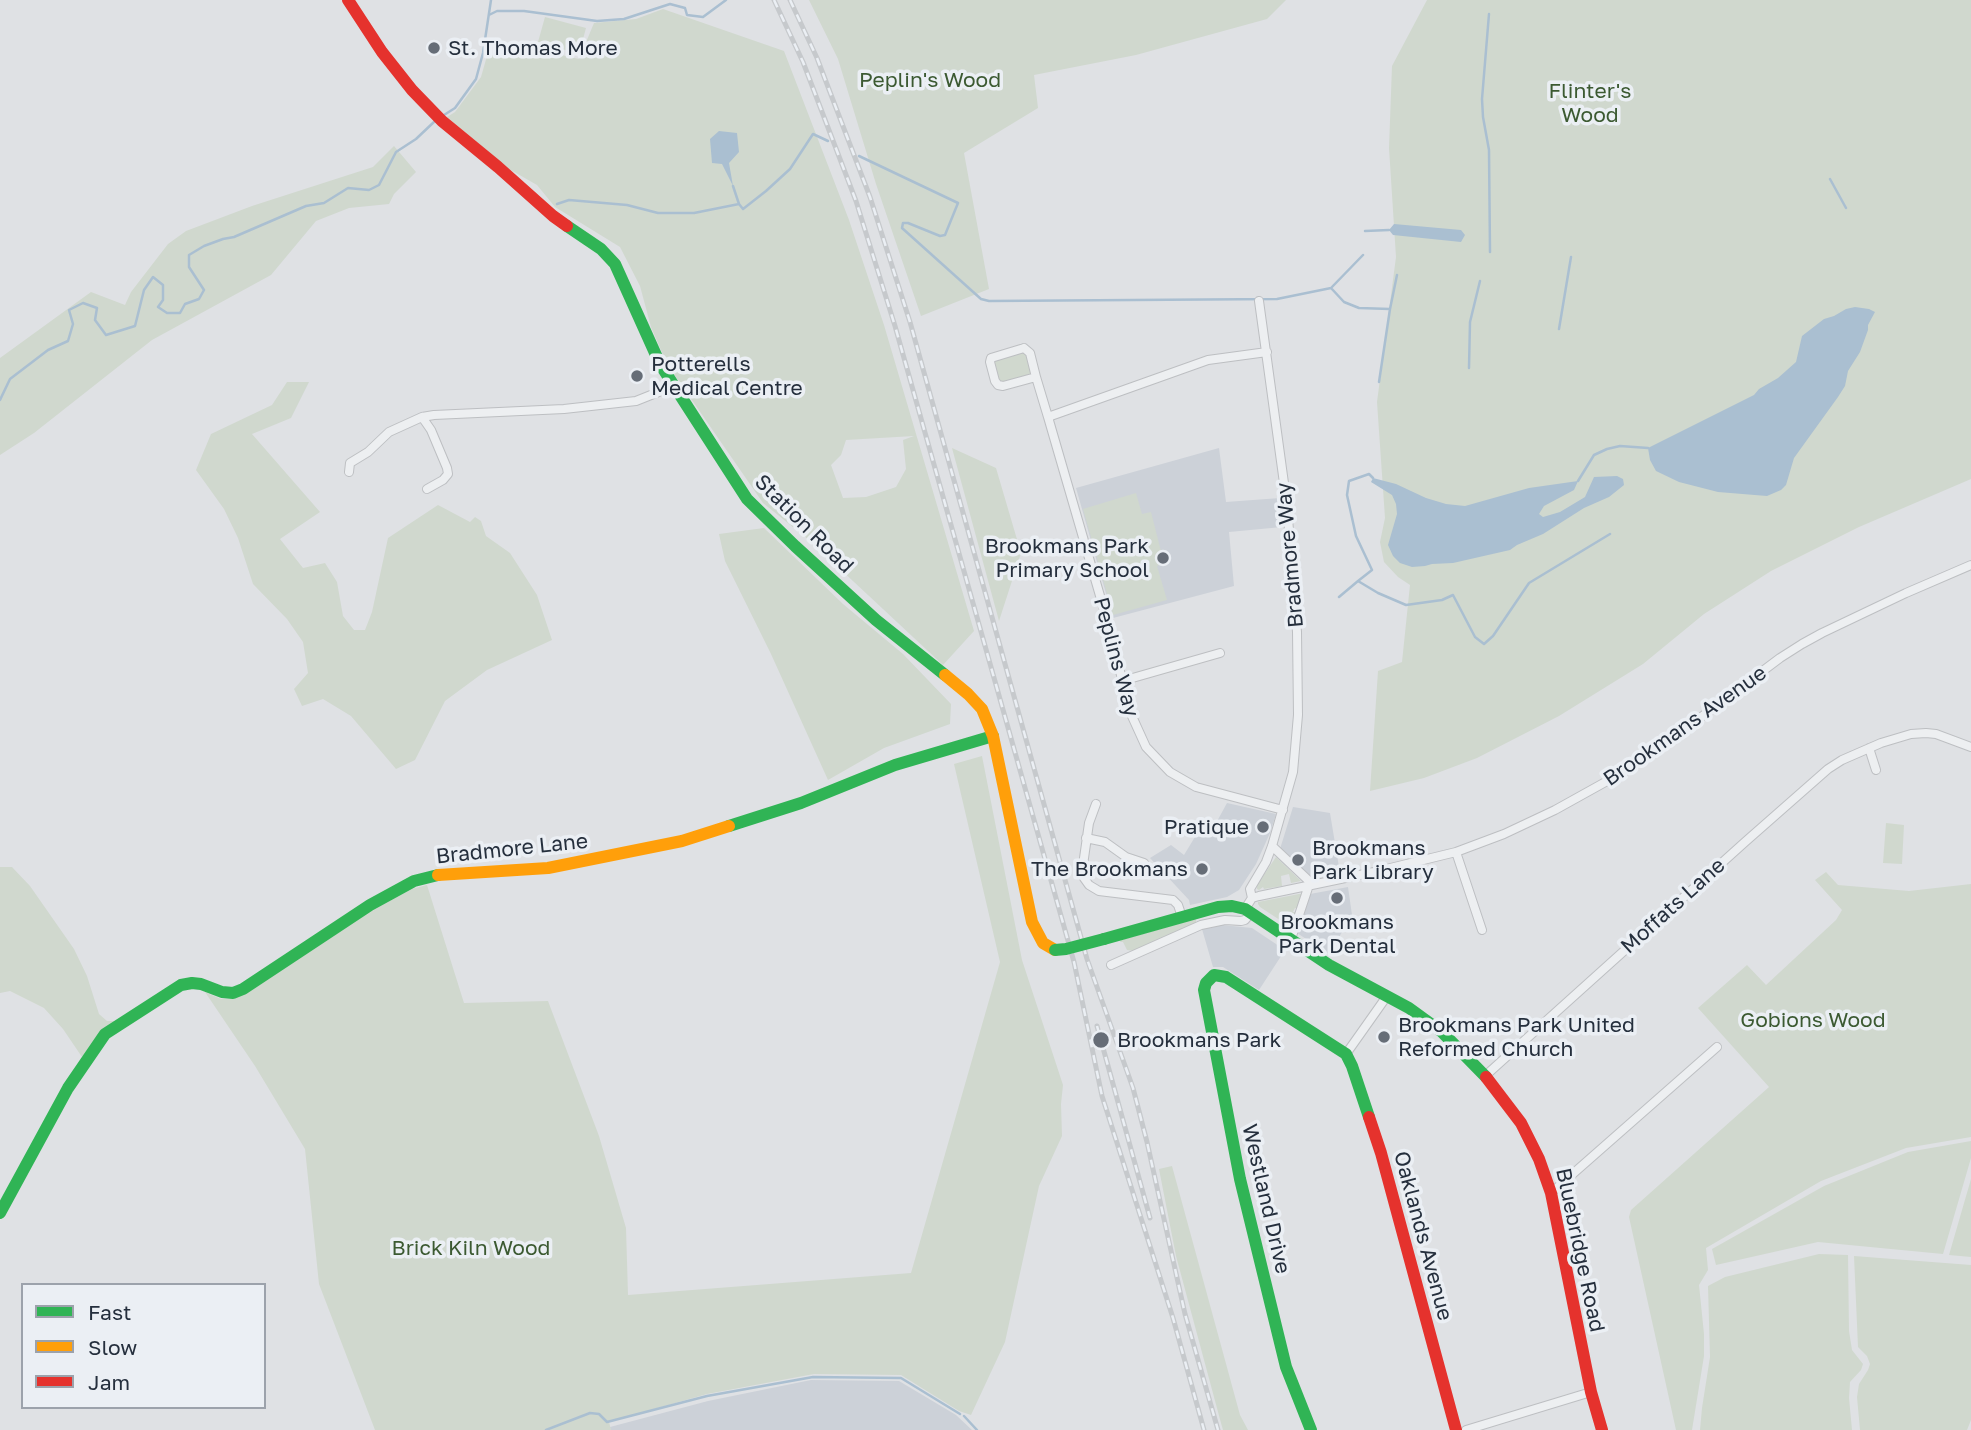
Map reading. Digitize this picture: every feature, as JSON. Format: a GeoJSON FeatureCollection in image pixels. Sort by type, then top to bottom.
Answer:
{"type":"FeatureCollection","features":[{"type":"Feature","properties":{"kind":"street","name":"Station Road"},"geometry":{"type":"LineString","coordinates":[[348,0],[382,52],[412,90],[440,119],[553,216],[601,249],[615,264],[660,364],[747,499],[876,620],[975,701],[986,715],[993,736],[1024,891],[1032,922],[1043,943],[1055,950],[1066,949],[1182,917],[1201,918],[1225,906],[1249,906]]}},
{"type":"Feature","properties":{"kind":"street","name":"Bradmore Way"},"geometry":{"type":"LineString","coordinates":[[1249,906],[1250,889],[1272,846],[1293,772],[1298,715],[1297,632],[1287,505],[1259,301]]}},
{"type":"Feature","properties":{"kind":"street","name":"Peplins Way"},"geometry":{"type":"LineString","coordinates":[[1036,377],[998,385],[991,358],[1024,348],[1030,353],[1131,714],[1140,737],[1170,772],[1196,787],[1283,810]]}},
{"type":"Feature","properties":{"kind":"street"},"geometry":{"type":"LineString","coordinates":[[1048,416],[1208,360],[1267,352]]}},
{"type":"Feature","properties":{"kind":"street"},"geometry":{"type":"LineString","coordinates":[[349,472],[350,463],[368,452],[389,432],[422,417],[564,410],[636,401],[660,391],[670,381]]}},
{"type":"Feature","properties":{"kind":"street"},"geometry":{"type":"LineString","coordinates":[[422,417],[431,430],[448,474],[427,489]]}},
{"type":"Feature","properties":{"kind":"street","name":"Brookmans Avenue"},"geometry":{"type":"LineString","coordinates":[[1249,906],[1309,885],[1456,852],[1504,834],[1555,810],[1627,770],[1686,730],[1780,658],[1822,633],[1971,565]]}},
{"type":"Feature","properties":{"kind":"street"},"geometry":{"type":"LineString","coordinates":[[1122,681],[1220,653]]}},
{"type":"Feature","properties":{"kind":"street","name":"Moffats Lane"},"geometry":{"type":"LineString","coordinates":[[1485,1076],[1828,769],[1869,748],[1911,734],[1936,734],[1971,747]]}},
{"type":"Feature","properties":{"kind":"street","name":"Bradmore Lane"},"geometry":{"type":"LineString","coordinates":[[0,1213],[68,1088],[105,1034],[181,985],[201,984],[233,993],[243,989],[370,905],[426,877],[449,873],[548,868],[663,846],[801,803],[930,753],[993,736]]}},
{"type":"Feature","properties":{"kind":"street"},"geometry":{"type":"LineString","coordinates":[[1869,748],[1876,770]]}},
{"type":"Feature","properties":{"kind":"street"},"geometry":{"type":"LineString","coordinates":[[1096,804],[1089,823],[1082,872],[1089,885],[1099,891],[1173,900],[1182,917]]}},
{"type":"Feature","properties":{"kind":"street"},"geometry":{"type":"LineString","coordinates":[[1086,838],[1105,842],[1126,857],[1144,863]]}},
{"type":"Feature","properties":{"kind":"street"},"geometry":{"type":"LineString","coordinates":[[1272,846],[1308,880],[1309,885],[1291,939]]}},
{"type":"Feature","properties":{"kind":"street"},"geometry":{"type":"LineString","coordinates":[[1456,852],[1482,930]]}},
{"type":"Feature","properties":{"kind":"street","name":"Bluebridge Road"},"geometry":{"type":"LineString","coordinates":[[1249,906],[1329,965],[1409,1007],[1442,1032],[1485,1076],[1521,1123],[1539,1159],[1551,1193],[1591,1392],[1602,1430]]}},
{"type":"Feature","properties":{"kind":"street"},"geometry":{"type":"LineString","coordinates":[[1111,965],[1201,918]]}},
{"type":"Feature","properties":{"kind":"street","name":"Westland Drive"},"geometry":{"type":"LineString","coordinates":[[1311,1430],[1286,1367],[1240,1179],[1204,990],[1206,983],[1213,975],[1226,977],[1346,1054]]}},
{"type":"Feature","properties":{"kind":"street"},"geometry":{"type":"LineString","coordinates":[[1346,1054],[1387,996]]}},
{"type":"Feature","properties":{"kind":"street"},"geometry":{"type":"LineString","coordinates":[[1551,1193],[1717,1047]]}},
{"type":"Feature","properties":{"kind":"street","name":"Oaklands Avenue"},"geometry":{"type":"LineString","coordinates":[[1346,1054],[1382,1157],[1456,1430]]}},
{"type":"Feature","properties":{"kind":"street"},"geometry":{"type":"LineString","coordinates":[[1466,1430],[1591,1392]]}},
{"type":"Feature","properties":{"kind":"shaded area","name":"Brookmans Park Primary School"},"geometry":{"type":"Polygon","coordinates":[[[1219,448],[1226,502],[1280,498],[1282,527],[1229,532],[1234,586],[1113,618],[1076,488],[1219,448]]]}},
{"type":"Feature","properties":{"kind":"shaded area"},"geometry":{"type":"Polygon","coordinates":[[[1227,803],[1276,814],[1270,833],[1256,864],[1239,890],[1227,897],[1190,905],[1189,900],[1150,858],[1171,845],[1184,855],[1198,832],[1209,836],[1227,803]]]}},
{"type":"Feature","properties":{"kind":"shaded area"},"geometry":{"type":"Polygon","coordinates":[[[1293,807],[1330,813],[1340,873],[1312,879],[1280,849],[1293,807]]]}},
{"type":"Feature","properties":{"kind":"shaded area"},"geometry":{"type":"Polygon","coordinates":[[[1348,887],[1354,929],[1345,927],[1329,954],[1297,933],[1310,894],[1348,887]]]}},
{"type":"Feature","properties":{"kind":"shaded area"},"geometry":{"type":"Polygon","coordinates":[[[1222,925],[1252,928],[1285,950],[1259,990],[1223,967],[1213,967],[1202,929],[1222,925]]]}},
{"type":"Feature","properties":{"kind":"shaded area"},"geometry":{"type":"Polygon","coordinates":[[[811,1380],[899,1381],[956,1415],[972,1430],[611,1430],[610,1427],[708,1401],[811,1380]]]}},
{"type":"Feature","properties":{"kind":"green space","name":"Peplin's Wood"},"geometry":{"type":"Polygon","coordinates":[[[809,0],[1286,0],[1267,19],[1136,55],[1034,75],[1038,108],[964,153],[989,289],[921,316],[876,184],[838,59],[809,0]]]}},
{"type":"Feature","properties":{"kind":"green space","name":"Flinter's Wood"},"geometry":{"type":"Polygon","coordinates":[[[1427,0],[1971,0],[1971,479],[1859,527],[1771,571],[1704,614],[1643,664],[1559,716],[1477,758],[1424,778],[1370,791],[1378,671],[1402,662],[1410,585],[1384,562],[1380,542],[1385,518],[1377,402],[1396,257],[1389,148],[1392,66],[1427,0]]]}},
{"type":"Feature","properties":{"kind":"green space"},"geometry":{"type":"Polygon","coordinates":[[[663,9],[784,51],[849,220],[884,325],[974,631],[943,665],[809,540],[763,503],[667,364],[651,327],[640,286],[620,247],[555,207],[537,185],[509,169],[447,117],[455,112],[481,77],[487,56],[535,49],[579,59],[594,23],[636,19],[663,9]],[[914,436],[846,440],[841,455],[831,465],[843,498],[866,497],[896,487],[906,469],[903,440],[914,436]]]}},
{"type":"Feature","properties":{"kind":"green space"},"geometry":{"type":"Polygon","coordinates":[[[545,17],[586,28],[579,54],[538,42],[545,17]]]}},
{"type":"Feature","properties":{"kind":"green space"},"geometry":{"type":"Polygon","coordinates":[[[394,146],[416,172],[394,194],[389,204],[349,208],[316,221],[271,275],[152,340],[34,433],[0,455],[0,358],[91,292],[125,305],[131,292],[168,244],[186,231],[252,206],[373,167],[394,146]]]}},
{"type":"Feature","properties":{"kind":"green space"},"geometry":{"type":"Polygon","coordinates":[[[1020,351],[1026,353],[1031,373],[1028,376],[998,382],[992,360],[1020,351]]]}},
{"type":"Feature","properties":{"kind":"green space"},"geometry":{"type":"Polygon","coordinates":[[[287,382],[309,382],[291,418],[252,434],[320,512],[280,539],[303,568],[325,563],[337,582],[343,616],[354,630],[365,630],[372,612],[388,538],[438,505],[470,522],[475,517],[481,521],[486,536],[510,553],[537,595],[552,640],[487,670],[445,701],[415,760],[396,769],[351,716],[323,699],[302,706],[294,689],[308,673],[303,642],[287,619],[253,584],[238,538],[224,509],[196,470],[211,434],[272,405],[287,382]]]}},
{"type":"Feature","properties":{"kind":"green space"},"geometry":{"type":"Polygon","coordinates":[[[952,448],[996,468],[1021,553],[999,621],[952,448]]]}},
{"type":"Feature","properties":{"kind":"green space"},"geometry":{"type":"Polygon","coordinates":[[[1136,493],[1142,514],[1151,512],[1164,563],[1157,566],[1167,600],[1113,615],[1083,509],[1136,493]]]}},
{"type":"Feature","properties":{"kind":"green space"},"geometry":{"type":"Polygon","coordinates":[[[764,528],[843,604],[903,654],[951,704],[950,724],[884,748],[828,780],[725,561],[719,534],[764,528]]]}},
{"type":"Feature","properties":{"kind":"green space","name":"Brick Kiln Wood"},"geometry":{"type":"Polygon","coordinates":[[[982,756],[1022,960],[1063,1085],[1062,1136],[1039,1186],[1005,1342],[971,1415],[959,1411],[901,1375],[814,1374],[707,1394],[609,1422],[611,1430],[375,1430],[319,1284],[305,1149],[255,1066],[205,992],[221,999],[233,999],[348,922],[412,889],[427,885],[464,1003],[548,1001],[599,1136],[626,1228],[628,1295],[911,1273],[1000,962],[954,764],[982,756]]]}},
{"type":"Feature","properties":{"kind":"green space"},"geometry":{"type":"Polygon","coordinates":[[[1886,823],[1904,825],[1902,864],[1883,863],[1886,823]]]}},
{"type":"Feature","properties":{"kind":"green space"},"geometry":{"type":"Polygon","coordinates":[[[1276,857],[1301,881],[1291,883],[1289,874],[1281,876],[1282,886],[1257,889],[1257,885],[1276,857]]]}},
{"type":"Feature","properties":{"kind":"green space"},"geometry":{"type":"Polygon","coordinates":[[[0,867],[12,867],[30,886],[74,949],[87,976],[99,1014],[107,1021],[118,1021],[82,1057],[63,1029],[44,1008],[10,991],[0,993],[0,867]]]}},
{"type":"Feature","properties":{"kind":"green space","name":"Gobions Wood"},"geometry":{"type":"Polygon","coordinates":[[[1826,872],[1838,885],[1909,891],[1971,884],[1971,1137],[1906,1148],[1821,1181],[1706,1248],[1708,1270],[1699,1285],[1704,1356],[1692,1430],[1676,1430],[1629,1217],[1631,1210],[1769,1087],[1698,1008],[1747,965],[1766,985],[1836,920],[1842,910],[1815,880],[1826,872]]]}},
{"type":"Feature","properties":{"kind":"green space"},"geometry":{"type":"Polygon","coordinates":[[[1301,894],[1289,926],[1258,904],[1258,902],[1301,894]]]}},
{"type":"Feature","properties":{"kind":"green space"},"geometry":{"type":"Polygon","coordinates":[[[1196,919],[1196,923],[1134,951],[1127,950],[1123,942],[1120,942],[1121,940],[1196,919]]]}},
{"type":"Feature","properties":{"kind":"green space"},"geometry":{"type":"Polygon","coordinates":[[[1971,1141],[1971,1158],[1943,1254],[1818,1242],[1716,1265],[1712,1249],[1824,1186],[1908,1152],[1971,1141]]]}},
{"type":"Feature","properties":{"kind":"green space"},"geometry":{"type":"Polygon","coordinates":[[[1172,1166],[1240,1415],[1248,1430],[1223,1430],[1176,1256],[1159,1169],[1172,1166]]]}},
{"type":"Feature","properties":{"kind":"green space"},"geometry":{"type":"Polygon","coordinates":[[[1971,1179],[1971,1257],[1949,1255],[1971,1179]]]}},
{"type":"Feature","properties":{"kind":"green space"},"geometry":{"type":"Polygon","coordinates":[[[1819,1254],[1848,1255],[1849,1331],[1852,1350],[1863,1364],[1850,1382],[1852,1430],[1700,1430],[1710,1357],[1708,1286],[1725,1277],[1819,1254]]]}},
{"type":"Feature","properties":{"kind":"green space"},"geometry":{"type":"Polygon","coordinates":[[[1854,1256],[1971,1265],[1971,1420],[1967,1430],[1860,1430],[1857,1397],[1859,1384],[1870,1364],[1867,1356],[1858,1347],[1854,1256]]]}},
{"type":"Feature","properties":{"kind":"water"},"geometry":{"type":"Polygon","coordinates":[[[719,131],[737,133],[739,152],[729,163],[733,186],[722,164],[712,163],[710,139],[719,131]]]}},
{"type":"Feature","properties":{"kind":"water"},"geometry":{"type":"Polygon","coordinates":[[[1394,224],[1461,230],[1465,235],[1461,242],[1393,235],[1389,230],[1394,224]]]}},
{"type":"Feature","properties":{"kind":"water"},"geometry":{"type":"Polygon","coordinates":[[[1855,307],[1875,312],[1860,352],[1848,371],[1845,386],[1794,458],[1786,485],[1781,490],[1767,496],[1718,492],[1679,482],[1656,471],[1648,448],[1754,395],[1796,362],[1802,336],[1824,319],[1855,307]]]}},
{"type":"Feature","properties":{"kind":"water"},"geometry":{"type":"Polygon","coordinates":[[[1617,476],[1623,479],[1624,485],[1609,497],[1584,508],[1543,534],[1510,550],[1453,563],[1412,567],[1400,563],[1388,545],[1397,514],[1392,495],[1371,482],[1373,478],[1396,484],[1426,498],[1465,506],[1529,488],[1578,481],[1574,490],[1544,506],[1539,514],[1543,517],[1560,512],[1585,497],[1594,477],[1617,476]]]}},
{"type":"Feature","properties":{"kind":"waterway"},"geometry":{"type":"LineString","coordinates":[[444,115],[455,108],[476,79],[491,0]]}},
{"type":"Feature","properties":{"kind":"waterway"},"geometry":{"type":"LineString","coordinates":[[489,15],[497,11],[524,11],[597,21],[624,19],[670,4],[685,8],[687,15],[703,17],[726,0]]}},
{"type":"Feature","properties":{"kind":"waterway"},"geometry":{"type":"LineString","coordinates":[[1489,14],[1482,99],[1489,150],[1490,252]]}},
{"type":"Feature","properties":{"kind":"waterway"},"geometry":{"type":"LineString","coordinates":[[0,400],[10,379],[48,350],[68,341],[73,324],[69,310],[83,303],[97,308],[95,320],[106,335],[135,326],[144,290],[153,277],[163,285],[163,300],[158,307],[167,313],[180,313],[185,304],[199,299],[204,290],[189,267],[189,255],[204,246],[234,237],[306,206],[324,203],[348,188],[369,190],[379,185],[396,152],[416,139],[435,121]]}},
{"type":"Feature","properties":{"kind":"waterway"},"geometry":{"type":"LineString","coordinates":[[557,204],[569,200],[627,205],[658,213],[694,213],[739,204],[743,209],[790,169],[813,134],[828,141]]}},
{"type":"Feature","properties":{"kind":"waterway"},"geometry":{"type":"LineString","coordinates":[[859,156],[958,203],[945,235],[940,236],[908,223],[903,223],[902,228],[981,299],[989,301],[1277,299],[1331,288],[1363,255]]}},
{"type":"Feature","properties":{"kind":"waterway"},"geometry":{"type":"LineString","coordinates":[[1830,179],[1846,208]]}},
{"type":"Feature","properties":{"kind":"waterway"},"geometry":{"type":"LineString","coordinates":[[733,186],[739,204]]}},
{"type":"Feature","properties":{"kind":"waterway"},"geometry":{"type":"LineString","coordinates":[[1365,231],[1389,230]]}},
{"type":"Feature","properties":{"kind":"waterway"},"geometry":{"type":"LineString","coordinates":[[1559,329],[1571,257]]}},
{"type":"Feature","properties":{"kind":"waterway"},"geometry":{"type":"LineString","coordinates":[[1331,288],[1344,302],[1359,308],[1390,309],[1397,275]]}},
{"type":"Feature","properties":{"kind":"waterway"},"geometry":{"type":"LineString","coordinates":[[1469,368],[1470,322],[1480,281]]}},
{"type":"Feature","properties":{"kind":"waterway"},"geometry":{"type":"LineString","coordinates":[[1379,382],[1390,309]]}},
{"type":"Feature","properties":{"kind":"waterway"},"geometry":{"type":"LineString","coordinates":[[1578,481],[1594,455],[1620,446],[1648,448]]}},
{"type":"Feature","properties":{"kind":"waterway"},"geometry":{"type":"LineString","coordinates":[[1373,478],[1369,474],[1349,481],[1347,495],[1356,536],[1372,570],[1358,581],[1406,605],[1442,600],[1453,595],[1475,637],[1484,644],[1493,636],[1529,583],[1610,534]]}},
{"type":"Feature","properties":{"kind":"waterway"},"geometry":{"type":"LineString","coordinates":[[1339,597],[1358,581]]}},
{"type":"Feature","properties":{"kind":"waterway"},"geometry":{"type":"LineString","coordinates":[[546,1430],[590,1413],[599,1414],[607,1422],[707,1396],[813,1377],[901,1378],[960,1414]]}},
{"type":"Feature","properties":{"kind":"waterway"},"geometry":{"type":"LineString","coordinates":[[964,1416],[977,1430]]}},
{"type":"Feature","properties":{"kind":"railway"},"geometry":{"type":"LineString","coordinates":[[774,0],[803,62],[856,201],[895,326],[1074,962],[1102,1096],[1173,1318],[1204,1430]]}},
{"type":"Feature","properties":{"kind":"railway"},"geometry":{"type":"LineString","coordinates":[[790,0],[817,58],[870,197],[910,322],[1087,959],[1133,1088],[1185,1314],[1218,1430]]}},
{"type":"Feature","properties":{"kind":"railway"},"geometry":{"type":"LineString","coordinates":[[1097,1026],[1150,1218]]}},
{"type":"Feature","properties":{"kind":"traffic: fast"},"geometry":{"type":"LineString","coordinates":[[567,226],[601,249],[615,264],[660,364],[747,499],[876,620],[945,675]]}},
{"type":"Feature","properties":{"kind":"traffic: fast"},"geometry":{"type":"LineString","coordinates":[[729,826],[801,803],[895,765],[993,736]]}},
{"type":"Feature","properties":{"kind":"traffic: fast"},"geometry":{"type":"LineString","coordinates":[[0,1213],[68,1088],[105,1034],[181,985],[201,984],[233,993],[243,989],[370,905],[414,881],[438,875]]}},
{"type":"Feature","properties":{"kind":"traffic: fast"},"geometry":{"type":"LineString","coordinates":[[1104,939],[1218,907],[1245,909],[1329,965],[1409,1008],[1442,1032],[1486,1077]]}},
{"type":"Feature","properties":{"kind":"traffic: fast"},"geometry":{"type":"LineString","coordinates":[[1055,950],[1104,939]]}},
{"type":"Feature","properties":{"kind":"traffic: fast"},"geometry":{"type":"LineString","coordinates":[[1311,1430],[1286,1367],[1240,1179],[1204,990],[1206,983],[1214,975],[1226,977],[1346,1054],[1369,1117]]}},
{"type":"Feature","properties":{"kind":"traffic: slow"},"geometry":{"type":"LineString","coordinates":[[945,675],[982,709],[993,736],[1032,922],[1043,943],[1055,950]]}},
{"type":"Feature","properties":{"kind":"traffic: slow"},"geometry":{"type":"LineString","coordinates":[[438,875],[548,868],[682,841],[729,826]]}},
{"type":"Feature","properties":{"kind":"traffic: jam"},"geometry":{"type":"LineString","coordinates":[[348,0],[382,52],[412,90],[442,121],[567,226]]}},
{"type":"Feature","properties":{"kind":"traffic: jam"},"geometry":{"type":"LineString","coordinates":[[1486,1077],[1521,1123],[1539,1159],[1551,1193],[1591,1392],[1602,1430]]}},
{"type":"Feature","properties":{"kind":"traffic: jam"},"geometry":{"type":"LineString","coordinates":[[1369,1117],[1456,1430]]}},
{"type":"Feature","properties":{"kind":"place","name":"St. Thomas More"},"geometry":{"type":"Point","coordinates":[434,48]}},
{"type":"Feature","properties":{"kind":"place","name":"Potterells Medical Centre"},"geometry":{"type":"Point","coordinates":[637,376]}},
{"type":"Feature","properties":{"kind":"place","name":"Brookmans Park Primary School"},"geometry":{"type":"Point","coordinates":[1163,558]}},
{"type":"Feature","properties":{"kind":"place","name":"Pratique"},"geometry":{"type":"Point","coordinates":[1263,827]}},
{"type":"Feature","properties":{"kind":"place","name":"Brookmans Park Library"},"geometry":{"type":"Point","coordinates":[1298,860]}},
{"type":"Feature","properties":{"kind":"place","name":"The Brookmans"},"geometry":{"type":"Point","coordinates":[1202,869]}},
{"type":"Feature","properties":{"kind":"place","name":"Brookmans Park Dental"},"geometry":{"type":"Point","coordinates":[1337,898]}},
{"type":"Feature","properties":{"kind":"place","name":"Brookmans Park United Reformed Church"},"geometry":{"type":"Point","coordinates":[1384,1037]}},
{"type":"Feature","properties":{"kind":"place","name":"Brookmans Park"},"geometry":{"type":"Point","coordinates":[1101,1040]}}]}
